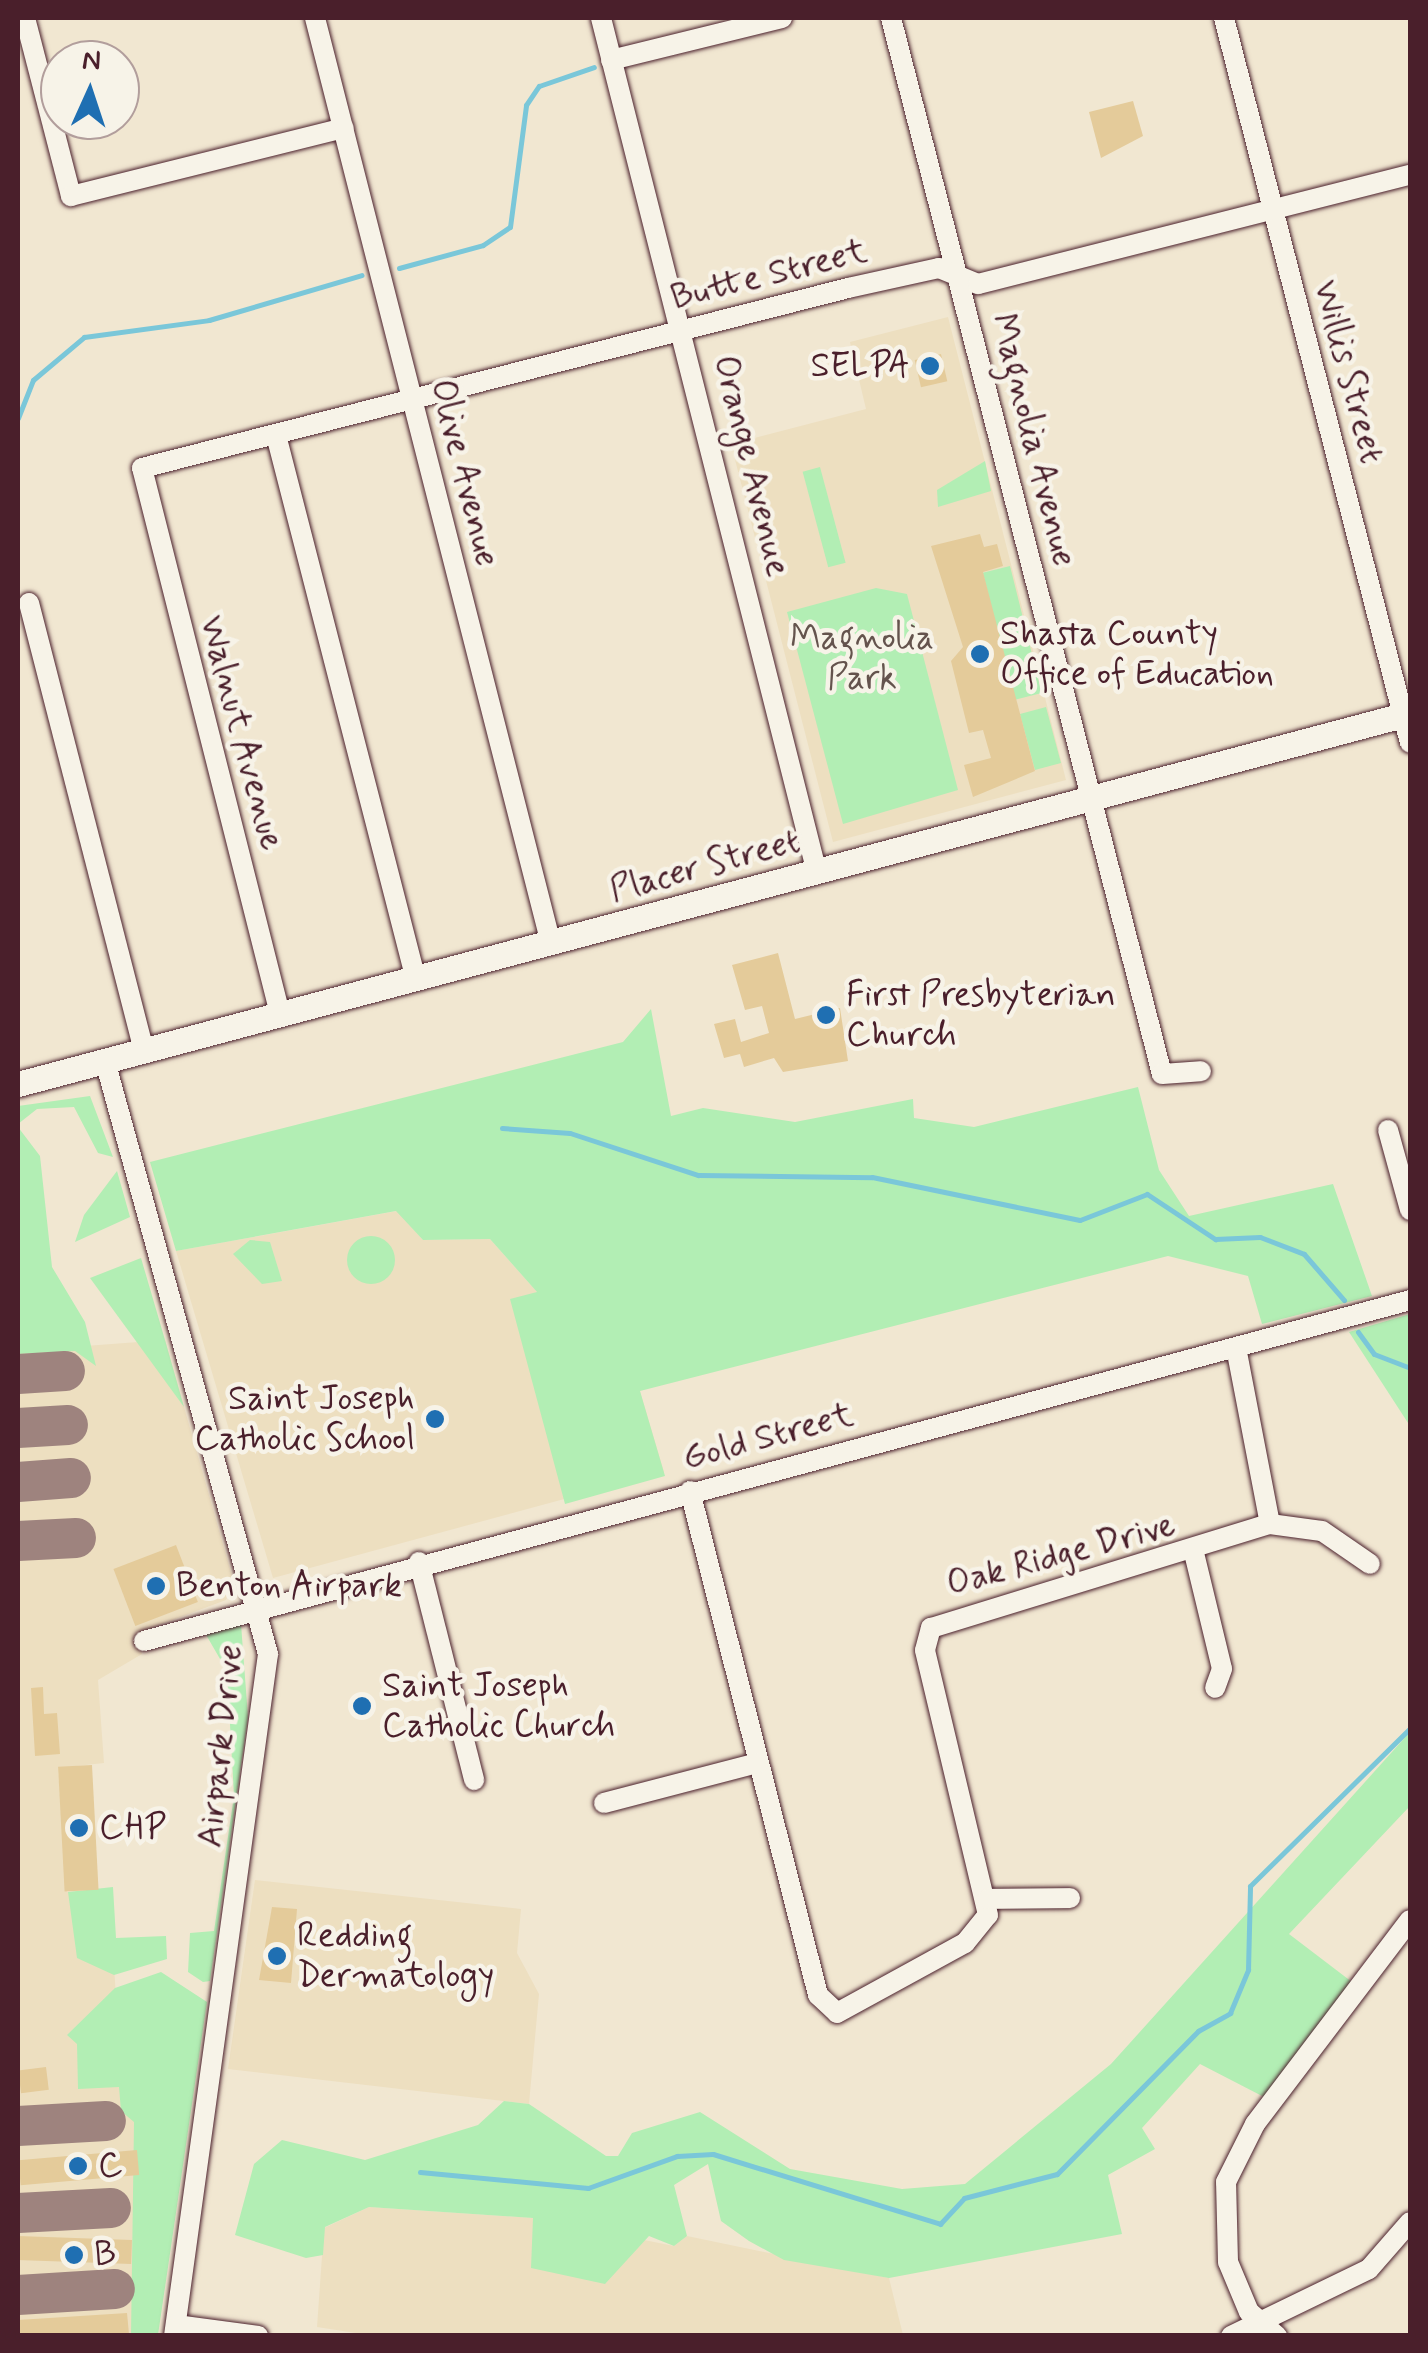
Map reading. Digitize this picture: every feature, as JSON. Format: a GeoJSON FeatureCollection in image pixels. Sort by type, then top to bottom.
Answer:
{"type":"FeatureCollection","features":[{"type":"Feature","properties":{"kind":"main road","name":"Placer Street"},"geometry":{"type":"LineString","coordinates":[[18,1084],[1407,714]]}},
{"type":"Feature","properties":{"kind":"street"},"geometry":{"type":"LineString","coordinates":[[25,18],[71,196],[344,128]]}},
{"type":"Feature","properties":{"kind":"street","name":"Olive Avenue"},"geometry":{"type":"LineString","coordinates":[[315,18],[551,944]]}},
{"type":"Feature","properties":{"kind":"street","name":"Orange Avenue"},"geometry":{"type":"LineString","coordinates":[[601,18],[684,329],[817,873]]}},
{"type":"Feature","properties":{"kind":"street"},"geometry":{"type":"LineString","coordinates":[[612,60],[782,18]]}},
{"type":"Feature","properties":{"kind":"street","name":"Magnolia Avenue"},"geometry":{"type":"LineString","coordinates":[[891,18],[1162,1074],[1201,1071]]}},
{"type":"Feature","properties":{"kind":"street","name":"Willis Street"},"geometry":{"type":"LineString","coordinates":[[1224,18],[1407,714],[1410,743]]}},
{"type":"Feature","properties":{"kind":"street","name":"Butte Street"},"geometry":{"type":"LineString","coordinates":[[142,468],[939,268],[978,284],[1410,175]]}},
{"type":"Feature","properties":{"kind":"street"},"geometry":{"type":"LineString","coordinates":[[276,435],[416,980]]}},
{"type":"Feature","properties":{"kind":"street","name":"Walnut Avenue"},"geometry":{"type":"LineString","coordinates":[[142,468],[280,1014]]}},
{"type":"Feature","properties":{"kind":"street"},"geometry":{"type":"LineString","coordinates":[[29,602],[144,1050]]}},
{"type":"Feature","properties":{"kind":"street","name":"Airpark Drive"},"geometry":{"type":"LineString","coordinates":[[105,1061],[259,1604],[267,1686],[175,2330]]}},
{"type":"Feature","properties":{"kind":"street"},"geometry":{"type":"LineString","coordinates":[[1388,1130],[1410,1210]]}},
{"type":"Feature","properties":{"kind":"street","name":"Gold Street"},"geometry":{"type":"LineString","coordinates":[[144,1641],[259,1604],[1410,1300]]}},
{"type":"Feature","properties":{"kind":"street"},"geometry":{"type":"LineString","coordinates":[[1236,1347],[1270,1524],[1322,1531],[1370,1564]]}},
{"type":"Feature","properties":{"kind":"street"},"geometry":{"type":"LineString","coordinates":[[690,1491],[758,1763],[830,2012],[966,1944],[983,1928],[988,1899],[1070,1898]]}},
{"type":"Feature","properties":{"kind":"street","name":"Oak Ridge Drive"},"geometry":{"type":"LineString","coordinates":[[988,1899],[926,1658],[931,1628],[1194,1553],[1270,1524]]}},
{"type":"Feature","properties":{"kind":"street"},"geometry":{"type":"LineString","coordinates":[[1194,1553],[1222,1668],[1215,1688]]}},
{"type":"Feature","properties":{"kind":"street"},"geometry":{"type":"LineString","coordinates":[[419,1562],[474,1780]]}},
{"type":"Feature","properties":{"kind":"street"},"geometry":{"type":"LineString","coordinates":[[604,1803],[758,1763]]}},
{"type":"Feature","properties":{"kind":"street"},"geometry":{"type":"LineString","coordinates":[[1277,2336],[1260,2321],[1226,2255],[1228,2176],[1269,2104],[1410,1920]]}},
{"type":"Feature","properties":{"kind":"street"},"geometry":{"type":"LineString","coordinates":[[1231,2336],[1369,2268],[1410,2222]]}},
{"type":"Feature","properties":{"kind":"street"},"geometry":{"type":"LineString","coordinates":[[175,2330],[258,2336]]}},
{"type":"Feature","properties":{"kind":"shaded area"},"geometry":{"type":"Polygon","coordinates":[[[948,317],[1066,780],[833,842],[731,444],[866,409],[850,342],[948,317]]]}},
{"type":"Feature","properties":{"kind":"shaded area","name":"Saint Joseph Catholic School"},"geometry":{"type":"Polygon","coordinates":[[[397,1211],[423,1240],[490,1239],[537,1292],[622,1331],[664,1472],[273,1578],[176,1251],[397,1211]]]}},
{"type":"Feature","properties":{"kind":"shaded area"},"geometry":{"type":"Polygon","coordinates":[[[165,1340],[234,1583],[226,1600],[135,1634],[142,1654],[98,1680],[104,1763],[58,1768],[67,1892],[109,1890],[116,1997],[156,1986],[144,2335],[18,2335],[18,1351],[165,1340]]]}},
{"type":"Feature","properties":{"kind":"shaded area"},"geometry":{"type":"Polygon","coordinates":[[[255,1880],[521,1909],[517,1953],[539,1994],[529,2104],[228,2069],[255,1880]]]}},
{"type":"Feature","properties":{"kind":"shaded area"},"geometry":{"type":"Polygon","coordinates":[[[369,2207],[534,2218],[674,2246],[687,2236],[889,2278],[903,2335],[375,2336],[317,2327],[324,2228],[369,2207]]]}},
{"type":"Feature","properties":{"kind":"green space"},"geometry":{"type":"Polygon","coordinates":[[[985,461],[991,491],[938,507],[937,490],[985,461]]]}},
{"type":"Feature","properties":{"kind":"green space"},"geometry":{"type":"Polygon","coordinates":[[[820,467],[846,563],[828,567],[803,472],[820,467]]]}},
{"type":"Feature","properties":{"kind":"green space"},"geometry":{"type":"Polygon","coordinates":[[[1010,566],[1042,693],[1015,700],[983,573],[1010,566]]]}},
{"type":"Feature","properties":{"kind":"green space","name":"Magnolia Park"},"geometry":{"type":"Polygon","coordinates":[[[876,588],[907,594],[958,790],[843,824],[787,612],[876,588]]]}},
{"type":"Feature","properties":{"kind":"green space"},"geometry":{"type":"Polygon","coordinates":[[[1046,707],[1061,763],[1035,770],[1020,714],[1046,707]]]}},
{"type":"Feature","properties":{"kind":"green space"},"geometry":{"type":"Polygon","coordinates":[[[651,1009],[671,1116],[703,1108],[795,1122],[913,1099],[914,1118],[974,1127],[1138,1087],[1159,1170],[1189,1216],[1333,1184],[1372,1296],[1262,1324],[1248,1276],[1168,1256],[640,1391],[665,1476],[565,1504],[510,1299],[537,1292],[490,1239],[423,1240],[396,1211],[176,1251],[150,1162],[623,1042],[651,1009]]]}},
{"type":"Feature","properties":{"kind":"green space"},"geometry":{"type":"Polygon","coordinates":[[[90,1096],[113,1157],[98,1153],[74,1107],[37,1109],[18,1124],[18,1106],[90,1096]]]}},
{"type":"Feature","properties":{"kind":"green space"},"geometry":{"type":"Polygon","coordinates":[[[18,1127],[40,1156],[52,1267],[85,1322],[96,1366],[75,1351],[18,1354],[18,1127]]]}},
{"type":"Feature","properties":{"kind":"green space"},"geometry":{"type":"Polygon","coordinates":[[[117,1171],[130,1217],[75,1242],[84,1215],[117,1171]]]}},
{"type":"Feature","properties":{"kind":"green space"},"geometry":{"type":"Polygon","coordinates":[[[371,1236],[388,1243],[395,1260],[388,1277],[371,1284],[354,1277],[347,1260],[354,1243],[371,1236]]]}},
{"type":"Feature","properties":{"kind":"green space"},"geometry":{"type":"Polygon","coordinates":[[[250,1240],[270,1242],[282,1281],[262,1284],[233,1254],[250,1240]]]}},
{"type":"Feature","properties":{"kind":"green space"},"geometry":{"type":"Polygon","coordinates":[[[141,1258],[165,1340],[184,1407],[90,1278],[141,1258]]]}},
{"type":"Feature","properties":{"kind":"green space"},"geometry":{"type":"Polygon","coordinates":[[[1410,1314],[1410,1426],[1349,1332],[1410,1314]]]}},
{"type":"Feature","properties":{"kind":"green space"},"geometry":{"type":"Polygon","coordinates":[[[241,1624],[248,1717],[210,1981],[203,1982],[188,1972],[190,1933],[214,1931],[234,1796],[227,1671],[205,1633],[241,1624]]]}},
{"type":"Feature","properties":{"kind":"green space"},"geometry":{"type":"Polygon","coordinates":[[[1410,1732],[1410,1806],[1289,1934],[1352,1982],[1264,2097],[1200,2064],[1142,2128],[1155,2149],[1108,2175],[1122,2234],[889,2278],[784,2260],[749,2241],[721,2221],[708,2164],[674,2185],[687,2236],[674,2246],[649,2236],[605,2284],[531,2268],[533,2218],[369,2207],[325,2227],[323,2255],[306,2258],[235,2235],[254,2164],[282,2140],[365,2160],[478,2125],[504,2101],[529,2104],[606,2156],[618,2156],[632,2133],[700,2112],[790,2169],[902,2189],[965,2184],[1111,2064],[1410,1732]]]}},
{"type":"Feature","properties":{"kind":"green space"},"geometry":{"type":"Polygon","coordinates":[[[113,1887],[116,1938],[166,1936],[167,1959],[114,1975],[77,1958],[68,1892],[113,1887]]]}},
{"type":"Feature","properties":{"kind":"green space"},"geometry":{"type":"Polygon","coordinates":[[[161,1972],[207,2002],[158,2335],[131,2335],[134,2122],[121,2111],[119,2087],[78,2089],[77,2044],[67,2035],[115,1988],[161,1972]]]}},
{"type":"Feature","properties":{"kind":"building"},"geometry":{"type":"Polygon","coordinates":[[[1133,101],[1143,136],[1101,158],[1089,112],[1133,101]]]}},
{"type":"Feature","properties":{"kind":"building","name":"SELPA"},"geometry":{"type":"Polygon","coordinates":[[[941,354],[947,381],[921,387],[915,360],[941,354]]]}},
{"type":"Feature","properties":{"kind":"building","name":"Shasta County Office of Education"},"geometry":{"type":"Polygon","coordinates":[[[980,534],[984,547],[997,544],[1003,566],[983,572],[1035,771],[973,797],[964,765],[991,758],[983,730],[969,733],[951,661],[963,647],[931,546],[980,534]]]}},
{"type":"Feature","properties":{"kind":"building","name":"First Presbyterian Church"},"geometry":{"type":"Polygon","coordinates":[[[778,953],[795,1019],[840,1008],[848,1061],[783,1072],[774,1058],[744,1067],[740,1054],[724,1058],[714,1024],[735,1019],[741,1042],[769,1033],[762,1006],[745,1010],[732,965],[778,953]]]}},
{"type":"Feature","properties":{"kind":"building","name":"Benton Airpark"},"geometry":{"type":"Polygon","coordinates":[[[176,1545],[198,1602],[135,1626],[113,1569],[176,1545]]]}},
{"type":"Feature","properties":{"kind":"building"},"geometry":{"type":"Polygon","coordinates":[[[43,1687],[44,1714],[57,1713],[60,1754],[35,1756],[31,1688],[43,1687]]]}},
{"type":"Feature","properties":{"kind":"building","name":"CHP"},"geometry":{"type":"Polygon","coordinates":[[[92,1765],[99,1890],[65,1892],[58,1767],[92,1765]]]}},
{"type":"Feature","properties":{"kind":"building","name":"Redding Dermatology"},"geometry":{"type":"Polygon","coordinates":[[[272,1907],[297,1909],[291,1983],[259,1980],[272,1907]]]}},
{"type":"Feature","properties":{"kind":"building"},"geometry":{"type":"Polygon","coordinates":[[[46,2067],[49,2090],[21,2093],[18,2070],[46,2067]]]}},
{"type":"Feature","properties":{"kind":"building","name":"C"},"geometry":{"type":"Polygon","coordinates":[[[137,2150],[139,2175],[21,2185],[18,2160],[137,2150]]]}},
{"type":"Feature","properties":{"kind":"building","name":"B"},"geometry":{"type":"Polygon","coordinates":[[[18,2236],[132,2240],[131,2264],[18,2260],[18,2236]]]}},
{"type":"Feature","properties":{"kind":"building"},"geometry":{"type":"Polygon","coordinates":[[[127,2313],[129,2334],[18,2336],[18,2320],[127,2313]]]}},
{"type":"Feature","properties":{"kind":"waterway"},"geometry":{"type":"LineString","coordinates":[[399,268],[483,245],[510,227],[526,105],[539,86],[594,67]]}},
{"type":"Feature","properties":{"kind":"waterway"},"geometry":{"type":"LineString","coordinates":[[18,418],[33,380],[84,337],[209,320],[362,275]]}},
{"type":"Feature","properties":{"kind":"waterway"},"geometry":{"type":"LineString","coordinates":[[502,1128],[570,1133],[698,1175],[872,1177],[1080,1220],[1147,1194],[1215,1239],[1260,1237],[1304,1254],[1344,1300]]}},
{"type":"Feature","properties":{"kind":"waterway"},"geometry":{"type":"LineString","coordinates":[[1358,1332],[1374,1354],[1410,1368]]}},
{"type":"Feature","properties":{"kind":"waterway"},"geometry":{"type":"LineString","coordinates":[[420,2172],[588,2188],[677,2156],[713,2154],[940,2224],[964,2198],[1057,2174],[1198,2031],[1230,2013],[1248,1970],[1250,1886],[1410,1728]]}},
{"type":"Feature","properties":{"kind":"taxiway"},"geometry":{"type":"LineString","coordinates":[[18,1374],[65,1371]]}},
{"type":"Feature","properties":{"kind":"taxiway"},"geometry":{"type":"LineString","coordinates":[[18,1428],[68,1425]]}},
{"type":"Feature","properties":{"kind":"taxiway"},"geometry":{"type":"LineString","coordinates":[[18,1482],[71,1478]]}},
{"type":"Feature","properties":{"kind":"taxiway"},"geometry":{"type":"LineString","coordinates":[[18,1541],[76,1538]]}},
{"type":"Feature","properties":{"kind":"taxiway"},"geometry":{"type":"LineString","coordinates":[[18,2126],[106,2121]]}},
{"type":"Feature","properties":{"kind":"taxiway"},"geometry":{"type":"LineString","coordinates":[[18,2213],[111,2208]]}},
{"type":"Feature","properties":{"kind":"taxiway"},"geometry":{"type":"LineString","coordinates":[[18,2295],[115,2289]]}},
{"type":"Feature","properties":{"kind":"place","name":"SELPA"},"geometry":{"type":"Point","coordinates":[930,366]}},
{"type":"Feature","properties":{"kind":"place","name":"Shasta County Office of Education"},"geometry":{"type":"Point","coordinates":[980,654]}},
{"type":"Feature","properties":{"kind":"place","name":"First Presbyterian Church"},"geometry":{"type":"Point","coordinates":[826,1015]}},
{"type":"Feature","properties":{"kind":"place","name":"Saint Joseph Catholic School"},"geometry":{"type":"Point","coordinates":[435,1419]}},
{"type":"Feature","properties":{"kind":"place","name":"Benton Airpark"},"geometry":{"type":"Point","coordinates":[156,1586]}},
{"type":"Feature","properties":{"kind":"place","name":"Saint Joseph Catholic Church"},"geometry":{"type":"Point","coordinates":[362,1706]}},
{"type":"Feature","properties":{"kind":"place","name":"CHP"},"geometry":{"type":"Point","coordinates":[79,1828]}},
{"type":"Feature","properties":{"kind":"place","name":"Redding Dermatology"},"geometry":{"type":"Point","coordinates":[277,1956]}},
{"type":"Feature","properties":{"kind":"place","name":"C"},"geometry":{"type":"Point","coordinates":[78,2166]}},
{"type":"Feature","properties":{"kind":"place","name":"B"},"geometry":{"type":"Point","coordinates":[74,2255]}}]}
